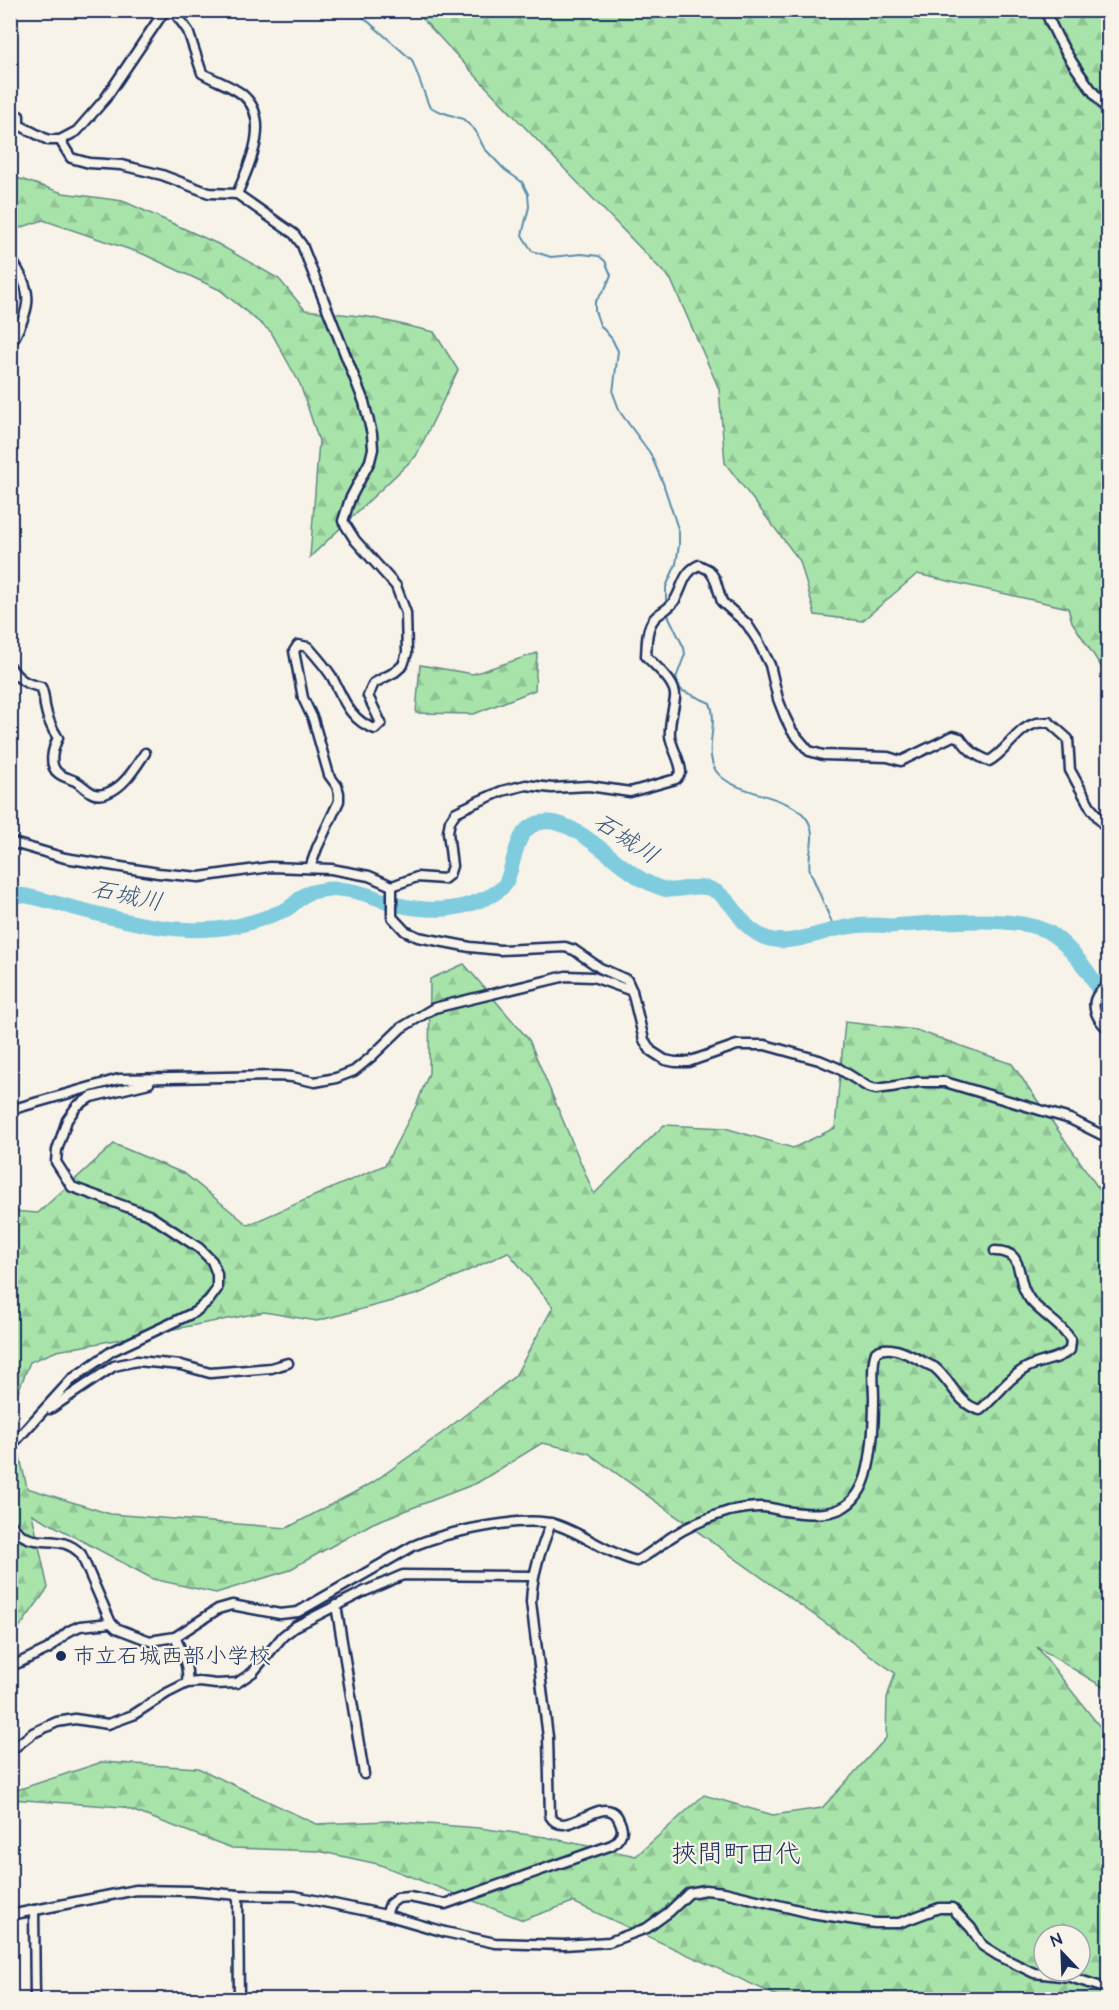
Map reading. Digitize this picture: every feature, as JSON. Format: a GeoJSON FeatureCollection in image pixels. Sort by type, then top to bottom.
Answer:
{"type":"FeatureCollection","features":[{"type":"Feature","properties":{"kind":"street"},"geometry":{"type":"LineString","coordinates":[[10,112],[19,116],[15,124],[48,140],[60,140],[77,131],[105,99],[165,10]]}},
{"type":"Feature","properties":{"kind":"street"},"geometry":{"type":"LineString","coordinates":[[173,10],[188,31],[202,73],[242,95],[251,105],[258,128],[248,170],[237,194]]}},
{"type":"Feature","properties":{"kind":"street"},"geometry":{"type":"LineString","coordinates":[[1045,10],[1072,64],[1108,111]]}},
{"type":"Feature","properties":{"kind":"street"},"geometry":{"type":"LineString","coordinates":[[60,140],[71,158],[89,163],[121,165],[162,175],[209,193],[237,194],[294,234],[302,245],[320,287],[368,413],[373,449],[370,461],[350,499],[343,521],[355,540],[396,586],[406,613],[407,653],[403,665],[374,683],[368,696],[381,723],[375,729],[363,725],[353,715],[331,675],[308,647],[298,645],[294,651],[303,698],[313,719],[329,775],[339,793],[339,801],[310,868]]}},
{"type":"Feature","properties":{"kind":"street"},"geometry":{"type":"LineString","coordinates":[[10,258],[28,292],[25,314],[10,346]]}},
{"type":"Feature","properties":{"kind":"street"},"geometry":{"type":"LineString","coordinates":[[10,842],[65,858],[199,877],[270,867],[331,869],[369,876],[392,888],[417,878],[444,879],[449,875],[452,866],[448,832],[450,821],[456,812],[502,791],[526,785],[552,789],[589,786],[630,792],[676,779],[681,772],[681,765],[671,741],[669,723],[675,696],[671,683],[646,656],[647,635],[654,618],[665,612],[675,600],[685,576],[692,568],[699,565],[709,570],[715,579],[722,602],[747,624],[758,641],[770,665],[785,717],[792,731],[809,752],[823,755],[888,757],[901,761],[952,736],[960,738],[975,755],[989,761],[1000,756],[1015,738],[1033,724],[1049,722],[1068,739],[1070,770],[1091,808],[1108,830]]}},
{"type":"Feature","properties":{"kind":"street"},"geometry":{"type":"LineString","coordinates":[[10,667],[20,680],[41,687],[44,692],[45,707],[53,731],[58,738],[52,759],[54,768],[57,773],[76,781],[88,793],[98,795],[119,786],[134,770],[145,753]]}},
{"type":"Feature","properties":{"kind":"street"},"geometry":{"type":"LineString","coordinates":[[392,888],[392,917],[405,931],[434,940],[470,947],[500,950],[565,947],[574,950],[600,968],[627,980],[632,991],[644,1040],[651,1051],[665,1060],[688,1062],[737,1045],[765,1045],[819,1060],[838,1068],[868,1087],[876,1089],[918,1082],[945,1082],[1070,1119],[1108,1138]]}},
{"type":"Feature","properties":{"kind":"street"},"geometry":{"type":"LineString","coordinates":[[10,1110],[119,1079],[277,1076],[315,1082],[336,1078],[354,1071],[371,1058],[401,1028],[434,1008],[566,976],[593,977],[632,991]]}},
{"type":"Feature","properties":{"kind":"street"},"geometry":{"type":"LineString","coordinates":[[1108,985],[1096,997],[1095,1002],[1098,1018],[1108,1028]]}},
{"type":"Feature","properties":{"kind":"street"},"geometry":{"type":"LineString","coordinates":[[10,1447],[72,1379],[112,1351],[195,1312],[209,1300],[217,1289],[217,1274],[212,1262],[199,1248],[149,1215],[72,1188],[56,1162],[57,1150],[67,1120],[76,1106],[91,1097],[165,1078]]}},
{"type":"Feature","properties":{"kind":"street"},"geometry":{"type":"LineString","coordinates":[[10,1523],[22,1537],[34,1541],[61,1541],[72,1545],[81,1554],[111,1623],[116,1628],[150,1641],[175,1637],[218,1609],[232,1605],[280,1614],[298,1612],[412,1546],[429,1539],[495,1524],[542,1520],[591,1539],[636,1561],[690,1526],[730,1511],[762,1507],[825,1514],[845,1507],[859,1492],[869,1463],[874,1413],[873,1365],[876,1352],[889,1348],[934,1367],[966,1404],[980,1410],[1005,1384],[1024,1369],[1036,1363],[1061,1357],[1070,1350],[1071,1340],[1065,1331],[1032,1302],[1022,1287],[1017,1260],[1010,1253],[995,1251]]}},
{"type":"Feature","properties":{"kind":"street"},"geometry":{"type":"LineString","coordinates":[[40,1416],[114,1366],[137,1361],[182,1365],[210,1373],[271,1368],[288,1363]]}},
{"type":"Feature","properties":{"kind":"street"},"geometry":{"type":"LineString","coordinates":[[386,1915],[390,1904],[398,1898],[409,1897],[445,1904],[612,1845],[620,1836],[622,1829],[618,1818],[609,1811],[600,1810],[566,1824],[553,1822],[550,1816],[548,1737],[531,1602],[533,1576],[551,1523]]}},
{"type":"Feature","properties":{"kind":"street"},"geometry":{"type":"LineString","coordinates":[[10,1751],[33,1733],[57,1722],[75,1719],[108,1724],[134,1715],[187,1683],[230,1685],[244,1680],[283,1636],[296,1626],[387,1580],[403,1575],[533,1576]]}},
{"type":"Feature","properties":{"kind":"street"},"geometry":{"type":"LineString","coordinates":[[336,1605],[364,1773]]}},
{"type":"Feature","properties":{"kind":"street"},"geometry":{"type":"LineString","coordinates":[[10,1667],[48,1649],[69,1631],[80,1626],[111,1623]]}},
{"type":"Feature","properties":{"kind":"street"},"geometry":{"type":"LineString","coordinates":[[175,1637],[184,1656],[187,1683]]}},
{"type":"Feature","properties":{"kind":"street"},"geometry":{"type":"LineString","coordinates":[[10,1915],[136,1890],[193,1890],[238,1895],[295,1896],[386,1915],[495,1943],[564,1945],[609,1942],[647,1928],[689,1893],[705,1890],[724,1892],[812,1913],[875,1923],[899,1923],[939,1908],[952,1908],[971,1928],[983,1946],[999,1956],[1034,1972],[1070,1977],[1108,1989]]}},
{"type":"Feature","properties":{"kind":"street"},"geometry":{"type":"LineString","coordinates":[[238,1895],[239,2000]]}},
{"type":"Feature","properties":{"kind":"street"},"geometry":{"type":"LineString","coordinates":[[34,1910],[35,2000]]}},
{"type":"Feature","properties":{"kind":"green space"},"geometry":{"type":"Polygon","coordinates":[[[415,11],[1108,11],[1108,677],[1072,622],[1068,608],[917,574],[862,621],[815,615],[800,561],[725,463],[719,389],[671,280],[415,11]]]}},
{"type":"Feature","properties":{"kind":"green space"},"geometry":{"type":"Polygon","coordinates":[[[11,176],[63,193],[123,201],[218,244],[279,279],[305,310],[369,317],[434,332],[458,370],[416,456],[310,557],[319,441],[300,384],[271,332],[220,290],[143,254],[43,220],[11,231],[11,176]]]}},
{"type":"Feature","properties":{"kind":"green space"},"geometry":{"type":"Polygon","coordinates":[[[537,653],[535,690],[474,714],[416,713],[420,665],[473,674],[537,653]]]}},
{"type":"Feature","properties":{"kind":"green space"},"geometry":{"type":"Polygon","coordinates":[[[464,964],[529,1040],[594,1194],[664,1125],[725,1128],[793,1148],[835,1128],[845,1022],[916,1030],[1012,1064],[1108,1202],[1108,1690],[1037,1647],[1108,1737],[1108,1999],[784,1999],[573,1902],[523,1920],[378,1864],[318,1851],[232,1848],[123,1807],[11,1799],[11,1792],[102,1762],[198,1768],[316,1824],[388,1821],[479,1828],[545,1837],[636,1856],[704,1795],[773,1815],[822,1808],[886,1738],[887,1698],[895,1673],[588,1453],[542,1443],[477,1483],[373,1523],[287,1571],[216,1593],[153,1579],[32,1514],[48,1588],[11,1639],[10,1414],[27,1488],[110,1514],[287,1528],[372,1483],[442,1433],[515,1376],[553,1307],[508,1252],[418,1294],[317,1321],[264,1312],[57,1351],[30,1362],[11,1409],[11,1211],[38,1213],[114,1144],[185,1174],[248,1225],[385,1165],[416,1106],[429,1073],[430,979],[464,964]]]}},
{"type":"Feature","properties":{"kind":"waterway"},"geometry":{"type":"LineString","coordinates":[[355,10],[412,60],[429,106],[463,119],[475,130],[484,148],[505,170],[522,182],[528,194],[529,207],[522,235],[532,251],[551,257],[581,254],[599,256],[605,261],[611,275],[605,289],[595,302],[595,311],[600,325],[612,339],[618,351],[613,393],[620,412],[650,453],[663,483],[679,532],[676,564],[666,587],[666,605]]}},
{"type":"Feature","properties":{"kind":"waterway"},"geometry":{"type":"LineString","coordinates":[[667,613],[684,648],[685,654],[676,678],[681,690],[710,703],[713,720],[711,755],[716,771],[725,780],[739,787],[785,803],[798,810],[808,820],[812,834],[810,871],[835,930]]}},
{"type":"Feature","properties":{"kind":"waterway","name":"石城川"},"geometry":{"type":"LineString","coordinates":[[10,894],[27,896],[131,922],[183,929],[210,929],[248,923],[287,909],[306,894],[328,889],[357,892],[410,907],[449,909],[477,902],[502,888],[509,876],[517,847],[526,830],[544,822],[556,823],[582,835],[632,873],[656,886],[670,890],[705,887],[717,892],[750,929],[774,940],[792,940],[863,925],[890,926],[975,921],[1019,924],[1038,928],[1053,935],[1076,957],[1091,976],[1108,1008]]}},
{"type":"Feature","properties":{"kind":"place","name":"市立石城西部小学校"},"geometry":{"type":"Point","coordinates":[61,1656]}},
{"type":"Feature","properties":{"kind":"district","name":"挾間町田代"},"geometry":{"type":"Point","coordinates":[736,1854]}}]}
